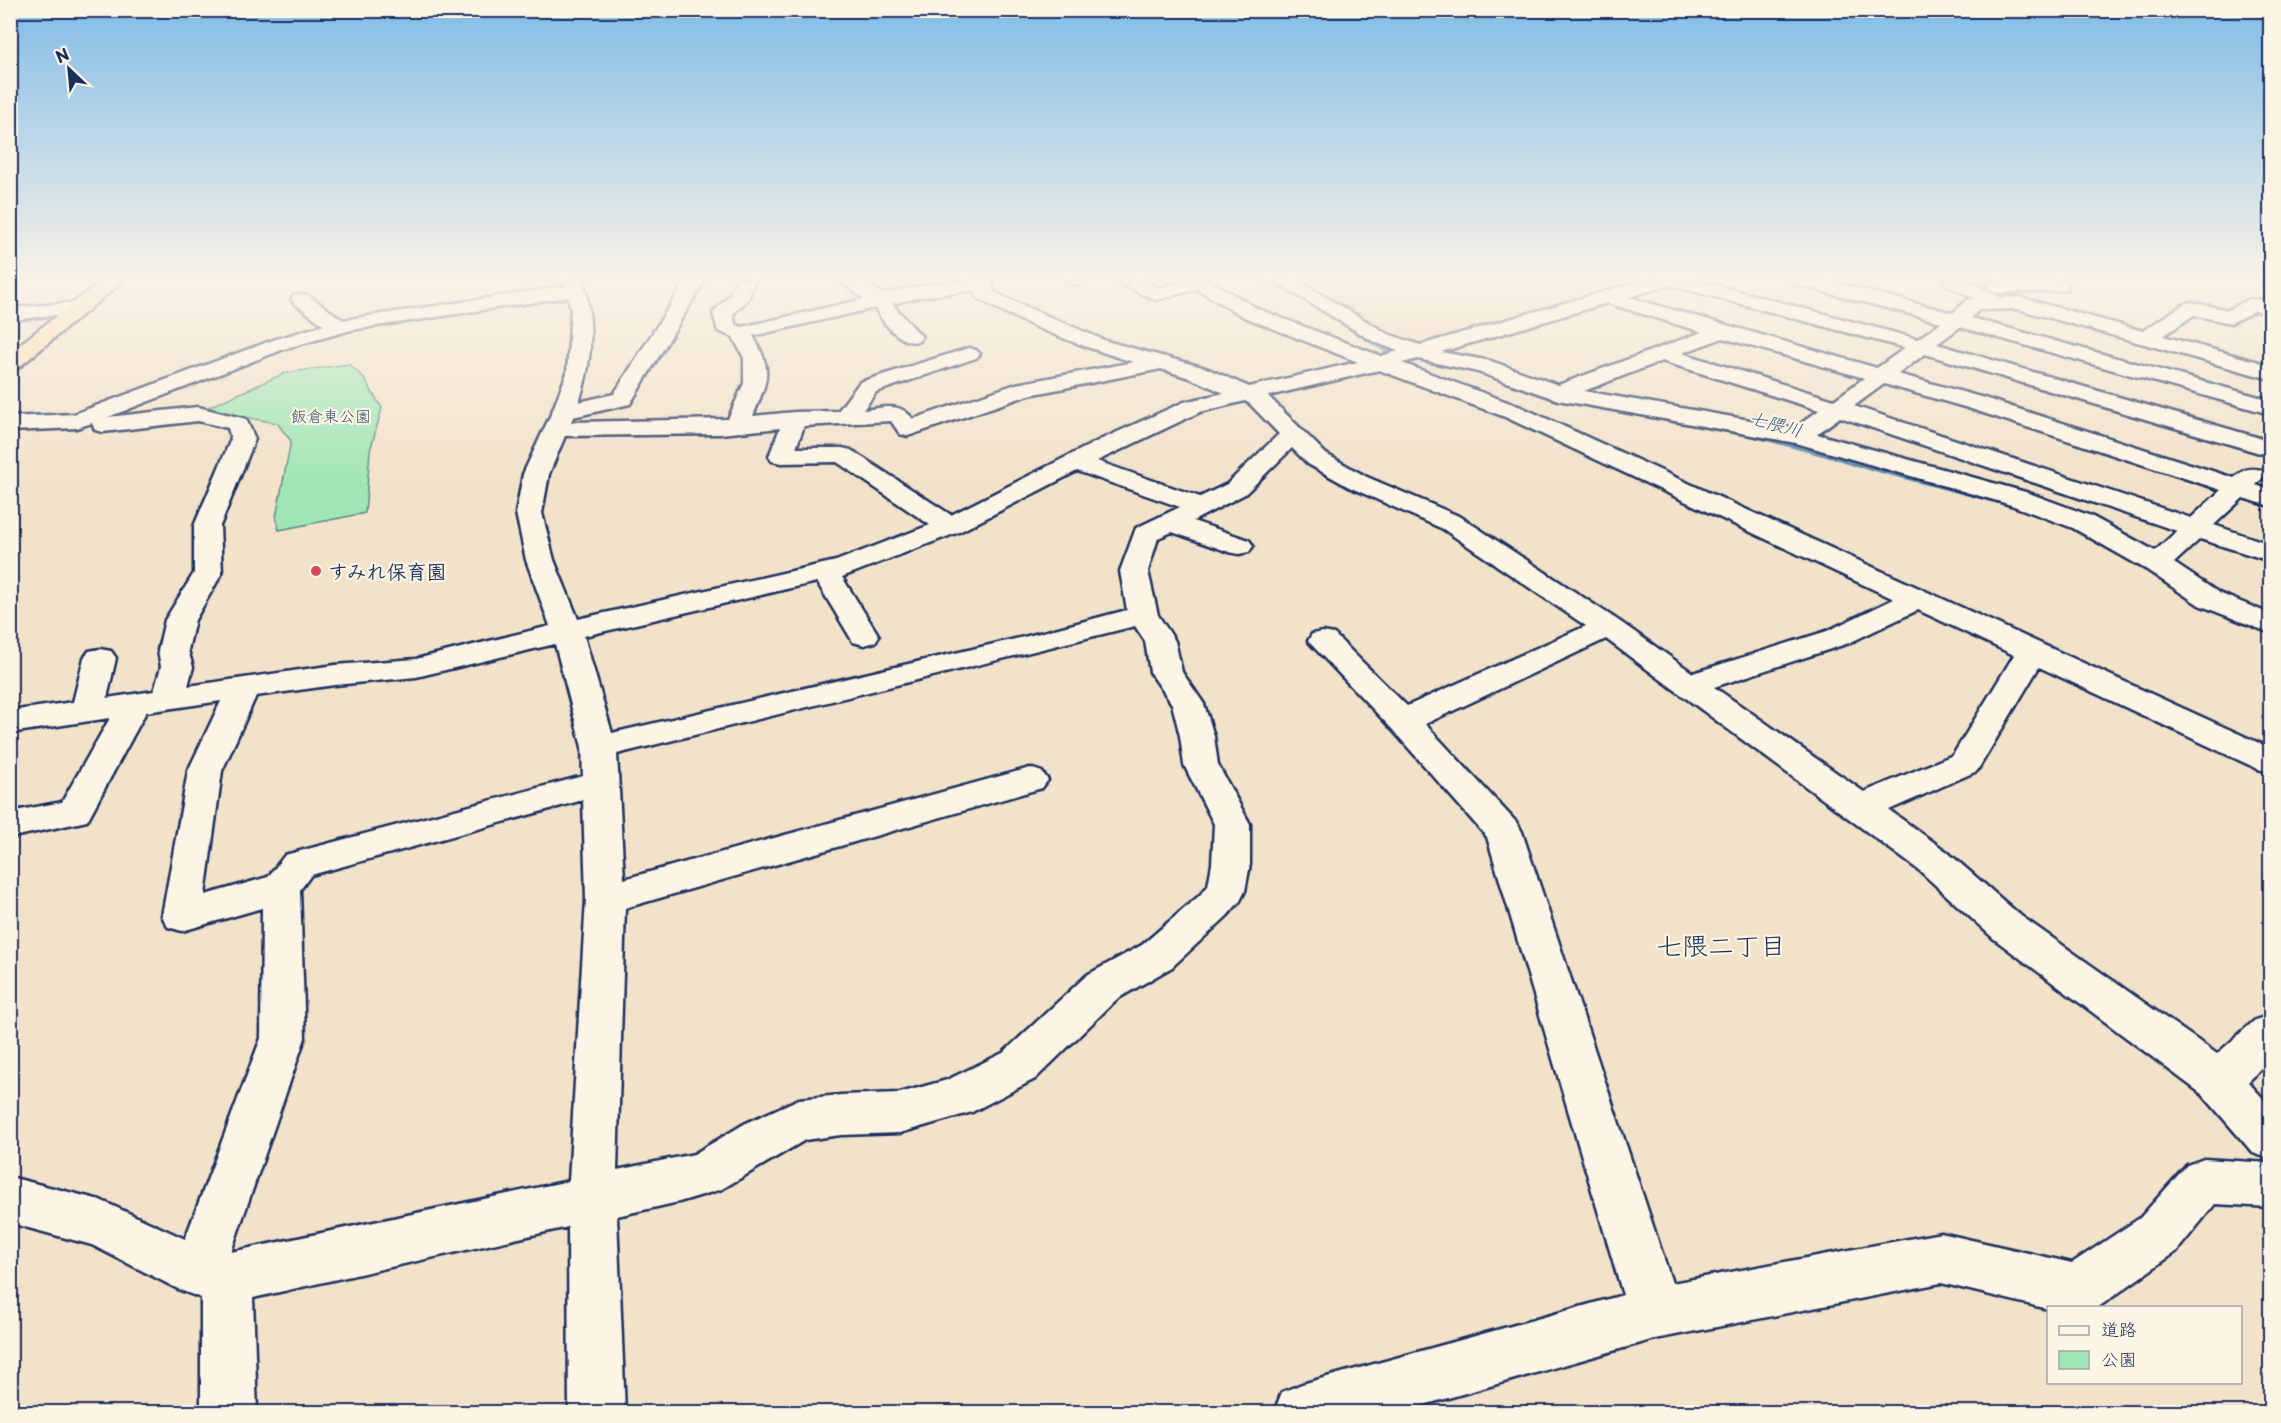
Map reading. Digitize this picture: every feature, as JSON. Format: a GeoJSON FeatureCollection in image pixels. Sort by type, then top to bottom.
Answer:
{"type":"FeatureCollection","features":[{"type":"Feature","properties":{"kind":"highway"},"geometry":{"type":"LineString","coordinates":[[10,363],[31,346]]}},
{"type":"Feature","properties":{"kind":"street"},"geometry":{"type":"LineString","coordinates":[[77,422],[274,346]]}},
{"type":"Feature","properties":{"kind":"street"},"geometry":{"type":"LineString","coordinates":[[579,346],[578,373],[536,474],[529,513],[540,560],[567,630],[599,747],[602,783],[606,900],[592,1200],[597,1413]]}},
{"type":"Feature","properties":{"kind":"street"},"geometry":{"type":"LineString","coordinates":[[559,421],[622,399],[655,346]]}},
{"type":"Feature","properties":{"kind":"street"},"geometry":{"type":"LineString","coordinates":[[736,426],[755,383],[754,358],[748,346]]}},
{"type":"Feature","properties":{"kind":"street"},"geometry":{"type":"LineString","coordinates":[[1104,346],[1198,373],[1258,399],[1317,459],[1358,482],[1452,523],[1608,627],[1861,808],[1932,861],[2007,927],[2219,1081],[2271,1138]]}},
{"type":"Feature","properties":{"kind":"street"},"geometry":{"type":"LineString","coordinates":[[1364,346],[1400,357],[1513,412],[2271,761]]}},
{"type":"Feature","properties":{"kind":"street"},"geometry":{"type":"LineString","coordinates":[[1389,346],[1400,357],[1433,357],[1482,366],[1558,393],[1799,436],[2020,499],[2082,522],[2157,564],[2209,598],[2271,624]]}},
{"type":"Feature","properties":{"kind":"street"},"geometry":{"type":"LineString","coordinates":[[10,722],[335,675],[416,668],[496,650],[567,630],[844,568],[950,526],[1076,462],[1192,407],[1436,346]]}},
{"type":"Feature","properties":{"kind":"street"},"geometry":{"type":"LineString","coordinates":[[1558,393],[1682,346]]}},
{"type":"Feature","properties":{"kind":"street"},"geometry":{"type":"LineString","coordinates":[[1776,346],[1976,403],[2271,498]]}},
{"type":"Feature","properties":{"kind":"street"},"geometry":{"type":"LineString","coordinates":[[1799,436],[1920,346]]}},
{"type":"Feature","properties":{"kind":"street"},"geometry":{"type":"LineString","coordinates":[[1922,346],[2271,449]]}},
{"type":"Feature","properties":{"kind":"street"},"geometry":{"type":"LineString","coordinates":[[2052,346],[2271,407]]}},
{"type":"Feature","properties":{"kind":"street"},"geometry":{"type":"LineString","coordinates":[[2177,346],[2271,372]]}},
{"type":"Feature","properties":{"kind":"street"},"geometry":{"type":"LineString","coordinates":[[845,418],[868,387],[969,354]]}},
{"type":"Feature","properties":{"kind":"street"},"geometry":{"type":"LineString","coordinates":[[1662,354],[1836,408],[2271,553]]}},
{"type":"Feature","properties":{"kind":"street"},"geometry":{"type":"LineString","coordinates":[[559,421],[736,426],[795,419],[897,414],[908,429],[1024,389],[1161,363]]}},
{"type":"Feature","properties":{"kind":"street"},"geometry":{"type":"LineString","coordinates":[[10,424],[77,422],[106,425],[198,414],[238,424],[243,439],[207,526],[208,573],[180,620],[173,650],[177,667],[74,812],[13,824]]}},
{"type":"Feature","properties":{"kind":"street"},"geometry":{"type":"LineString","coordinates":[[795,419],[781,456],[842,455],[950,526]]}},
{"type":"Feature","properties":{"kind":"street"},"geometry":{"type":"LineString","coordinates":[[10,1200],[100,1224],[212,1275],[592,1200],[705,1173],[763,1138],[799,1120],[841,1115],[900,1113],[956,1098],[1019,1066],[1102,987],[1157,956],[1213,906],[1226,891],[1231,864],[1232,824],[1201,765],[1197,736],[1188,704],[1166,672],[1160,641],[1143,615],[1134,571],[1146,534],[1236,489],[1293,434]]}},
{"type":"Feature","properties":{"kind":"street"},"geometry":{"type":"LineString","coordinates":[[2157,564],[2271,458]]}},
{"type":"Feature","properties":{"kind":"street"},"geometry":{"type":"LineString","coordinates":[[1076,462],[1186,514],[1239,546]]}},
{"type":"Feature","properties":{"kind":"street"},"geometry":{"type":"LineString","coordinates":[[825,572],[864,636]]}},
{"type":"Feature","properties":{"kind":"street"},"geometry":{"type":"LineString","coordinates":[[1687,685],[1838,637],[1918,599]]}},
{"type":"Feature","properties":{"kind":"street"},"geometry":{"type":"LineString","coordinates":[[599,747],[1028,645],[1143,615]]}},
{"type":"Feature","properties":{"kind":"street"},"geometry":{"type":"LineString","coordinates":[[1403,721],[1608,627]]}},
{"type":"Feature","properties":{"kind":"street"},"geometry":{"type":"LineString","coordinates":[[1323,641],[1403,721],[1504,832],[1655,1313]]}},
{"type":"Feature","properties":{"kind":"street"},"geometry":{"type":"LineString","coordinates":[[1861,808],[1965,763],[2032,652]]}},
{"type":"Feature","properties":{"kind":"street"},"geometry":{"type":"LineString","coordinates":[[87,712],[100,658]]}},
{"type":"Feature","properties":{"kind":"street"},"geometry":{"type":"LineString","coordinates":[[243,689],[205,771],[182,916],[281,888]]}},
{"type":"Feature","properties":{"kind":"street"},"geometry":{"type":"LineString","coordinates":[[606,900],[1030,780]]}},
{"type":"Feature","properties":{"kind":"street"},"geometry":{"type":"LineString","coordinates":[[229,1413],[212,1275],[283,1038],[281,888],[298,865],[602,783]]}},
{"type":"Feature","properties":{"kind":"street"},"geometry":{"type":"LineString","coordinates":[[2219,1081],[2271,1033]]}},
{"type":"Feature","properties":{"kind":"street"},"geometry":{"type":"LineString","coordinates":[[1302,1413],[1655,1313],[1941,1258],[2077,1290],[2158,1235],[2204,1181],[2271,1185]]}},
{"type":"Feature","properties":{"kind":"green space","name":"飯倉東公園"},"geometry":{"type":"Polygon","coordinates":[[[349,364],[363,377],[382,408],[370,451],[365,513],[279,530],[276,517],[291,441],[277,423],[202,410],[285,373],[349,364]]]}},
{"type":"Feature","properties":{"kind":"waterway","name":"七隈川"},"geometry":{"type":"LineString","coordinates":[[1381,346],[1391,353],[1448,365]]}},
{"type":"Feature","properties":{"kind":"waterway","name":"七隈川"},"geometry":{"type":"LineString","coordinates":[[1755,435],[1853,461]]}},
{"type":"Feature","properties":{"kind":"waterway","name":"七隈川"},"geometry":{"type":"LineString","coordinates":[[1847,460],[1991,498]]}},
{"type":"Feature","properties":{"kind":"place","name":"すみれ保育園"},"geometry":{"type":"Point","coordinates":[316,571]}},
{"type":"Feature","properties":{"kind":"district","name":"七隈二丁目"},"geometry":{"type":"Point","coordinates":[1721,944]}}]}
